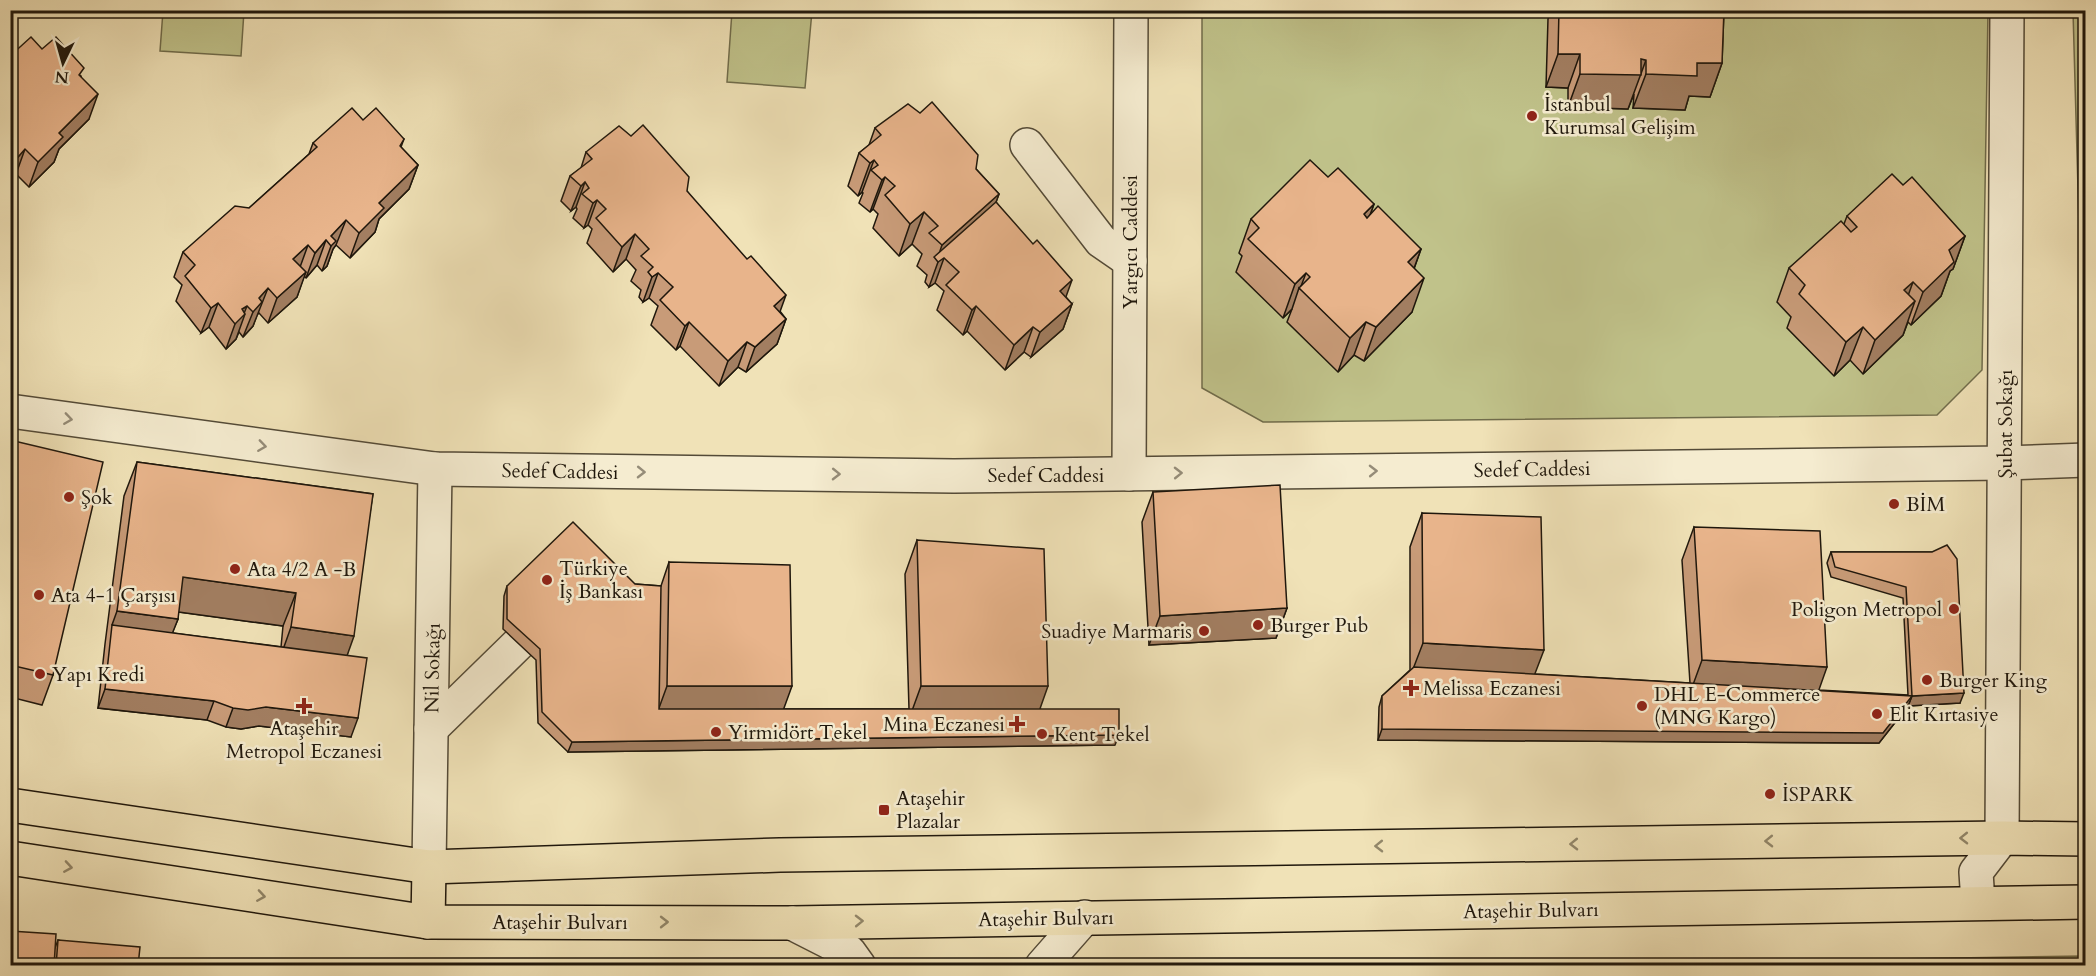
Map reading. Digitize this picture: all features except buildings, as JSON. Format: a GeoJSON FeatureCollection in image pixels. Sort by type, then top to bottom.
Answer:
{"type":"FeatureCollection","features":[{"type":"Feature","properties":{"kind":"main road"},"geometry":{"type":"LineString","coordinates":[[10,805],[429,867],[780,855],[2002,838],[2085,839]]}},
{"type":"Feature","properties":{"kind":"main road","name":"Ataşehir Bulvarı"},"geometry":{"type":"LineString","coordinates":[[10,858],[428,922],[792,923],[2085,902]]}},
{"type":"Feature","properties":{"kind":"main road"},"geometry":{"type":"LineString","coordinates":[[428,922],[429,867]]}},
{"type":"Feature","properties":{"kind":"street","name":"Yargıcı Caddesi"},"geometry":{"type":"LineString","coordinates":[[1129,474],[1131,10]]}},
{"type":"Feature","properties":{"kind":"street","name":"Şubat Sokağı"},"geometry":{"type":"LineString","coordinates":[[2002,838],[2007,10]]}},
{"type":"Feature","properties":{"kind":"street"},"geometry":{"type":"LineString","coordinates":[[1027,145],[1101,241],[1130,261]]}},
{"type":"Feature","properties":{"kind":"street","name":"Sedef Caddesi"},"geometry":{"type":"LineString","coordinates":[[10,411],[435,469],[954,476],[2004,463],[2085,460]]}},
{"type":"Feature","properties":{"kind":"street","name":"Nil Sokağı"},"geometry":{"type":"LineString","coordinates":[[429,867],[435,469]]}},
{"type":"Feature","properties":{"kind":"street"},"geometry":{"type":"LineString","coordinates":[[431,729],[519,644]]}},
{"type":"Feature","properties":{"kind":"street"},"geometry":{"type":"LineString","coordinates":[[1978,903],[1976,872],[2002,838]]}},
{"type":"Feature","properties":{"kind":"street"},"geometry":{"type":"LineString","coordinates":[[1042,966],[1085,917]]}},
{"type":"Feature","properties":{"kind":"street"},"geometry":{"type":"LineString","coordinates":[[792,923],[849,952],[859,966]]}},
{"type":"Feature","properties":{"kind":"green space"},"geometry":{"type":"Polygon","coordinates":[[[163,11],[244,11],[241,56],[160,51],[163,11]]]}},
{"type":"Feature","properties":{"kind":"green space"},"geometry":{"type":"Polygon","coordinates":[[[732,11],[812,11],[805,88],[727,82],[732,11]]]}},
{"type":"Feature","properties":{"kind":"green space"},"geometry":{"type":"Polygon","coordinates":[[[1202,11],[1988,11],[1982,370],[1937,415],[1263,422],[1202,388],[1202,11]]]}},
{"type":"Feature","properties":{"kind":"green space"},"geometry":{"type":"Polygon","coordinates":[[[2073,11],[2086,11],[2085,369],[2083,367],[2073,11]]]}},
{"type":"Feature","properties":{"kind":"green space"},"geometry":{"type":"Polygon","coordinates":[[[2085,956],[2085,966],[1502,965],[2085,956]]]}},
{"type":"Feature","properties":{"kind":"place","name":"İstanbul Kurumsal Gelişim"},"geometry":{"type":"Point","coordinates":[1532,116]}},
{"type":"Feature","properties":{"kind":"place","name":"Şok"},"geometry":{"type":"Point","coordinates":[69,497]}},
{"type":"Feature","properties":{"kind":"place","name":"BİM"},"geometry":{"type":"Point","coordinates":[1894,504]}},
{"type":"Feature","properties":{"kind":"place","name":"Ata 4/2 A -B"},"geometry":{"type":"Point","coordinates":[235,569]}},
{"type":"Feature","properties":{"kind":"place","name":"Türkiye İş Bankası"},"geometry":{"type":"Point","coordinates":[547,580]}},
{"type":"Feature","properties":{"kind":"place","name":"Ata 4-1 Çarşısı"},"geometry":{"type":"Point","coordinates":[39,595]}},
{"type":"Feature","properties":{"kind":"place","name":"Poligon Metropol"},"geometry":{"type":"Point","coordinates":[1954,609]}},
{"type":"Feature","properties":{"kind":"place","name":"Burger Pub"},"geometry":{"type":"Point","coordinates":[1258,625]}},
{"type":"Feature","properties":{"kind":"place","name":"Suadiye Marmaris"},"geometry":{"type":"Point","coordinates":[1204,631]}},
{"type":"Feature","properties":{"kind":"place","name":"Yapı Kredi"},"geometry":{"type":"Point","coordinates":[40,674]}},
{"type":"Feature","properties":{"kind":"place","name":"Burger King"},"geometry":{"type":"Point","coordinates":[1927,680]}},
{"type":"Feature","properties":{"kind":"place","name":"Melissa Eczanesi"},"geometry":{"type":"Point","coordinates":[1411,688]}},
{"type":"Feature","properties":{"kind":"place","name":"Ataşehir Metropol Eczanesi"},"geometry":{"type":"Point","coordinates":[304,706]}},
{"type":"Feature","properties":{"kind":"place","name":"DHL E-Commerce (MNG Kargo)"},"geometry":{"type":"Point","coordinates":[1642,706]}},
{"type":"Feature","properties":{"kind":"place","name":"Elit Kırtasiye"},"geometry":{"type":"Point","coordinates":[1877,714]}},
{"type":"Feature","properties":{"kind":"place","name":"Mina Eczanesi"},"geometry":{"type":"Point","coordinates":[1017,724]}},
{"type":"Feature","properties":{"kind":"place","name":"Yirmidört Tekel"},"geometry":{"type":"Point","coordinates":[716,732]}},
{"type":"Feature","properties":{"kind":"place","name":"Kent Tekel"},"geometry":{"type":"Point","coordinates":[1042,734]}},
{"type":"Feature","properties":{"kind":"place","name":"İSPARK"},"geometry":{"type":"Point","coordinates":[1770,794]}},
{"type":"Feature","properties":{"kind":"place","name":"Ataşehir Plazalar"},"geometry":{"type":"Point","coordinates":[884,810]}}]}
